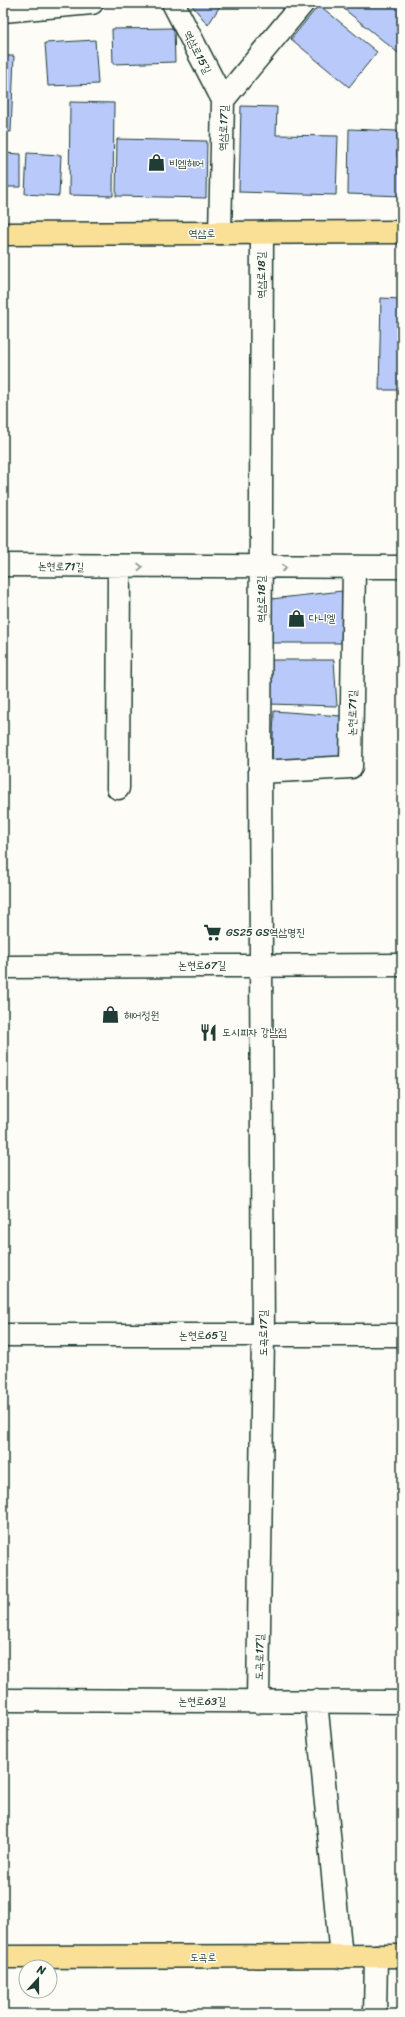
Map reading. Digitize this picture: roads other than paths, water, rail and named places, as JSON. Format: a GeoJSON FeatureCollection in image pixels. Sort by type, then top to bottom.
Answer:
{"type":"FeatureCollection","features":[{"type":"Feature","properties":{"kind":"main road","name":"역삼로"},"geometry":{"type":"LineString","coordinates":[[3,234],[402,232]]}},
{"type":"Feature","properties":{"kind":"main road","name":"도곡로"},"geometry":{"type":"LineString","coordinates":[[3,1957],[402,1956]]}},
{"type":"Feature","properties":{"kind":"street"},"geometry":{"type":"LineString","coordinates":[[17,8],[92,3]]}},
{"type":"Feature","properties":{"kind":"street","name":"역삼로15길"},"geometry":{"type":"LineString","coordinates":[[173,3],[223,100]]}},
{"type":"Feature","properties":{"kind":"street","name":"역삼로17길"},"geometry":{"type":"LineString","coordinates":[[220,233],[223,100],[303,3]]}},
{"type":"Feature","properties":{"kind":"street","name":"역삼로18길"},"geometry":{"type":"LineString","coordinates":[[262,233],[260,772],[262,965]]}},
{"type":"Feature","properties":{"kind":"street","name":"논현로71길"},"geometry":{"type":"LineString","coordinates":[[3,565],[402,568]]}},
{"type":"Feature","properties":{"kind":"street"},"geometry":{"type":"LineString","coordinates":[[118,788],[119,566]]}},
{"type":"Feature","properties":{"kind":"street","name":"논현로71길"},"geometry":{"type":"LineString","coordinates":[[260,772],[351,767],[354,568]]}},
{"type":"Feature","properties":{"kind":"street","name":"도곡로17길"},"geometry":{"type":"LineString","coordinates":[[258,1702],[263,1334],[262,965]]}},
{"type":"Feature","properties":{"kind":"street","name":"논현로67길"},"geometry":{"type":"LineString","coordinates":[[3,967],[402,965]]}},
{"type":"Feature","properties":{"kind":"street","name":"논현로65길"},"geometry":{"type":"LineString","coordinates":[[3,1335],[402,1335]]}},
{"type":"Feature","properties":{"kind":"street","name":"논현로63길"},"geometry":{"type":"LineString","coordinates":[[3,1700],[402,1702]]}},
{"type":"Feature","properties":{"kind":"street"},"geometry":{"type":"LineString","coordinates":[[316,1701],[341,1956]]}},
{"type":"Feature","properties":{"kind":"street"},"geometry":{"type":"LineString","coordinates":[[375,2014],[376,1956]]}},
{"type":"Feature","properties":{"kind":"place","name":"비엠헤어"},"geometry":{"type":"Point","coordinates":[156,163]}},
{"type":"Feature","properties":{"kind":"place","name":"다니엘"},"geometry":{"type":"Point","coordinates":[296,618]}},
{"type":"Feature","properties":{"kind":"place","name":"GS25 GS역삼명진"},"geometry":{"type":"Point","coordinates":[213,932]}},
{"type":"Feature","properties":{"kind":"place","name":"헤어정원"},"geometry":{"type":"Point","coordinates":[111,1015]}},
{"type":"Feature","properties":{"kind":"place","name":"도시피자 강남점"},"geometry":{"type":"Point","coordinates":[209,1032]}}]}
